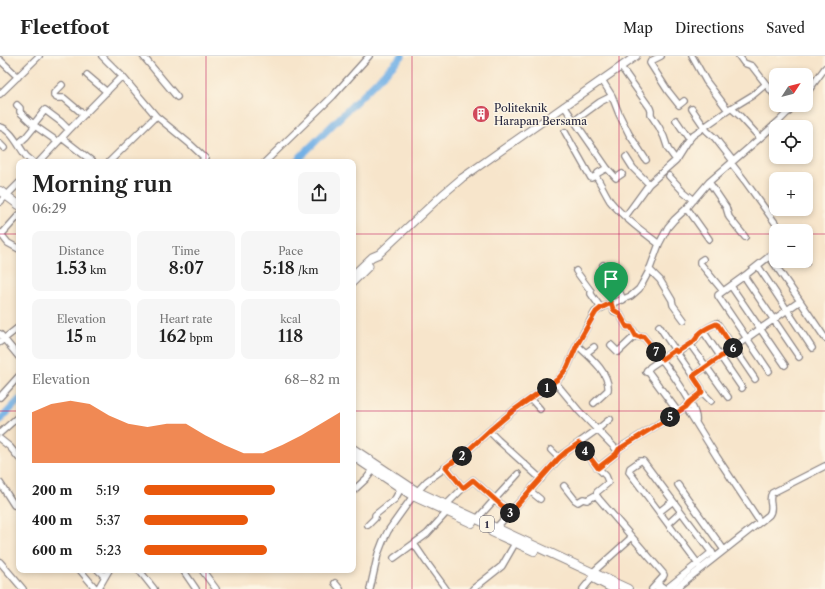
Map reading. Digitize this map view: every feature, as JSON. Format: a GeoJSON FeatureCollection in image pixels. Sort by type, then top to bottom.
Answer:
{"type":"FeatureCollection","features":[{"type":"Feature","properties":{"kind":"highway"},"geometry":{"type":"LineString","coordinates":[[0,186],[5,193],[16,202]]}},
{"type":"Feature","properties":{"kind":"highway"},"geometry":{"type":"LineString","coordinates":[[5,193],[16,198]]}},
{"type":"Feature","properties":{"kind":"highway","name":"1"},"geometry":{"type":"LineString","coordinates":[[356,451],[415,493]]}},
{"type":"Feature","properties":{"kind":"highway","name":"1"},"geometry":{"type":"LineString","coordinates":[[356,458],[400,488],[415,493],[592,575],[628,589]]}},
{"type":"Feature","properties":{"kind":"highway","name":"1"},"geometry":{"type":"LineString","coordinates":[[447,509],[496,528],[517,541]]}},
{"type":"Feature","properties":{"kind":"highway","name":"1"},"geometry":{"type":"LineString","coordinates":[[592,575],[614,589]]}},
{"type":"Feature","properties":{"kind":"main road"},"geometry":{"type":"LineString","coordinates":[[356,272],[372,258],[379,254],[451,187],[564,106],[604,82],[620,67],[636,56]]}},
{"type":"Feature","properties":{"kind":"main road"},"geometry":{"type":"LineString","coordinates":[[356,279],[379,254]]}},
{"type":"Feature","properties":{"kind":"street"},"geometry":{"type":"LineString","coordinates":[[0,94],[39,56]]}},
{"type":"Feature","properties":{"kind":"street"},"geometry":{"type":"LineString","coordinates":[[102,56],[122,76],[156,116],[190,144],[203,159]]}},
{"type":"Feature","properties":{"kind":"street"},"geometry":{"type":"LineString","coordinates":[[143,56],[177,97]]}},
{"type":"Feature","properties":{"kind":"street"},"geometry":{"type":"LineString","coordinates":[[268,159],[333,96],[369,56]]}},
{"type":"Feature","properties":{"kind":"street"},"geometry":{"type":"LineString","coordinates":[[660,56],[650,62],[668,91],[679,105],[684,101]]}},
{"type":"Feature","properties":{"kind":"street"},"geometry":{"type":"LineString","coordinates":[[692,56],[706,80],[730,109],[743,119],[760,138]]}},
{"type":"Feature","properties":{"kind":"street"},"geometry":{"type":"LineString","coordinates":[[739,56],[744,62],[752,66],[769,88]]}},
{"type":"Feature","properties":{"kind":"street"},"geometry":{"type":"LineString","coordinates":[[0,60],[18,77]]}},
{"type":"Feature","properties":{"kind":"street"},"geometry":{"type":"LineString","coordinates":[[620,67],[650,108],[651,115],[662,132],[668,149],[676,160]]}},
{"type":"Feature","properties":{"kind":"street"},"geometry":{"type":"LineString","coordinates":[[813,84],[825,68]]}},
{"type":"Feature","properties":{"kind":"street"},"geometry":{"type":"LineString","coordinates":[[87,74],[107,92]]}},
{"type":"Feature","properties":{"kind":"street"},"geometry":{"type":"LineString","coordinates":[[42,159],[122,76]]}},
{"type":"Feature","properties":{"kind":"street"},"geometry":{"type":"LineString","coordinates":[[604,82],[612,96],[628,134],[646,160]]}},
{"type":"Feature","properties":{"kind":"street"},"geometry":{"type":"LineString","coordinates":[[625,216],[649,184],[676,160],[690,139],[704,127],[766,84]]}},
{"type":"Feature","properties":{"kind":"street"},"geometry":{"type":"LineString","coordinates":[[62,85],[54,93],[54,96],[57,98],[64,98],[84,115]]}},
{"type":"Feature","properties":{"kind":"street"},"geometry":{"type":"LineString","coordinates":[[574,121],[596,105],[612,96]]}},
{"type":"Feature","properties":{"kind":"street"},"geometry":{"type":"LineString","coordinates":[[17,105],[20,108],[20,112],[34,125],[88,159]]}},
{"type":"Feature","properties":{"kind":"street"},"geometry":{"type":"LineString","coordinates":[[564,106],[606,168],[616,178],[622,174]]}},
{"type":"Feature","properties":{"kind":"street"},"geometry":{"type":"LineString","coordinates":[[692,109],[707,131],[715,138],[776,224]]}},
{"type":"Feature","properties":{"kind":"street"},"geometry":{"type":"LineString","coordinates":[[18,144],[26,137],[45,110],[69,130]]}},
{"type":"Feature","properties":{"kind":"street"},"geometry":{"type":"LineString","coordinates":[[370,589],[383,541],[388,531],[415,493],[427,481],[464,454],[514,410],[555,382],[562,375],[596,312],[611,303],[631,296],[639,289],[668,227],[687,208],[709,182],[789,112]]}},
{"type":"Feature","properties":{"kind":"street"},"geometry":{"type":"LineString","coordinates":[[112,159],[156,116]]}},
{"type":"Feature","properties":{"kind":"street"},"geometry":{"type":"LineString","coordinates":[[676,120],[690,139]]}},
{"type":"Feature","properties":{"kind":"street"},"geometry":{"type":"LineString","coordinates":[[0,127],[3,127],[8,131],[30,159]]}},
{"type":"Feature","properties":{"kind":"street"},"geometry":{"type":"LineString","coordinates":[[565,132],[591,178],[606,168]]}},
{"type":"Feature","properties":{"kind":"street"},"geometry":{"type":"LineString","coordinates":[[626,157],[630,164],[649,184]]}},
{"type":"Feature","properties":{"kind":"street"},"geometry":{"type":"LineString","coordinates":[[596,176],[610,201],[625,216],[659,244]]}},
{"type":"Feature","properties":{"kind":"street"},"geometry":{"type":"LineString","coordinates":[[669,176],[694,200]]}},
{"type":"Feature","properties":{"kind":"street"},"geometry":{"type":"LineString","coordinates":[[709,182],[726,207],[729,217],[745,237]]}},
{"type":"Feature","properties":{"kind":"street"},"geometry":{"type":"LineString","coordinates":[[0,202],[5,193],[16,185]]}},
{"type":"Feature","properties":{"kind":"street"},"geometry":{"type":"LineString","coordinates":[[687,208],[709,239]]}},
{"type":"Feature","properties":{"kind":"street"},"geometry":{"type":"LineString","coordinates":[[16,218],[1,234],[8,243],[16,247]]}},
{"type":"Feature","properties":{"kind":"street"},"geometry":{"type":"LineString","coordinates":[[769,256],[758,266],[718,295],[769,372]]}},
{"type":"Feature","properties":{"kind":"street"},"geometry":{"type":"LineString","coordinates":[[703,259],[700,263],[723,291]]}},
{"type":"Feature","properties":{"kind":"street"},"geometry":{"type":"LineString","coordinates":[[603,265],[615,281],[623,300]]}},
{"type":"Feature","properties":{"kind":"street"},"geometry":{"type":"LineString","coordinates":[[758,266],[812,348]]}},
{"type":"Feature","properties":{"kind":"street"},"geometry":{"type":"LineString","coordinates":[[777,268],[825,338]]}},
{"type":"Feature","properties":{"kind":"street"},"geometry":{"type":"LineString","coordinates":[[649,269],[660,280],[672,300],[673,305],[684,320]]}},
{"type":"Feature","properties":{"kind":"street"},"geometry":{"type":"LineString","coordinates":[[576,271],[588,286],[591,294],[601,308]]}},
{"type":"Feature","properties":{"kind":"street"},"geometry":{"type":"LineString","coordinates":[[744,276],[799,357]]}},
{"type":"Feature","properties":{"kind":"street"},"geometry":{"type":"LineString","coordinates":[[730,286],[785,365]]}},
{"type":"Feature","properties":{"kind":"street"},"geometry":{"type":"LineString","coordinates":[[693,376],[800,301]]}},
{"type":"Feature","properties":{"kind":"street"},"geometry":{"type":"LineString","coordinates":[[611,303],[614,311],[619,313],[627,327],[631,327],[636,336]]}},
{"type":"Feature","properties":{"kind":"street"},"geometry":{"type":"LineString","coordinates":[[678,412],[646,371],[662,359],[696,340],[699,334],[717,323],[755,379]]}},
{"type":"Feature","properties":{"kind":"street"},"geometry":{"type":"LineString","coordinates":[[659,326],[701,388],[702,392],[711,401]]}},
{"type":"Feature","properties":{"kind":"street"},"geometry":{"type":"LineString","coordinates":[[2,340],[16,329]]}},
{"type":"Feature","properties":{"kind":"street"},"geometry":{"type":"LineString","coordinates":[[703,331],[742,388]]}},
{"type":"Feature","properties":{"kind":"street"},"geometry":{"type":"LineString","coordinates":[[0,334],[2,340],[16,355]]}},
{"type":"Feature","properties":{"kind":"street"},"geometry":{"type":"LineString","coordinates":[[611,345],[618,352],[636,336],[643,336],[662,359],[690,401],[697,418],[696,422]]}},
{"type":"Feature","properties":{"kind":"street"},"geometry":{"type":"LineString","coordinates":[[690,344],[728,397]]}},
{"type":"Feature","properties":{"kind":"street"},"geometry":{"type":"LineString","coordinates":[[577,345],[603,372],[608,384],[608,390],[594,403]]}},
{"type":"Feature","properties":{"kind":"street"},"geometry":{"type":"LineString","coordinates":[[586,353],[594,347]]}},
{"type":"Feature","properties":{"kind":"street"},"geometry":{"type":"LineString","coordinates":[[0,396],[16,379]]}},
{"type":"Feature","properties":{"kind":"street"},"geometry":{"type":"LineString","coordinates":[[555,382],[579,411],[615,448],[619,449]]}},
{"type":"Feature","properties":{"kind":"street"},"geometry":{"type":"LineString","coordinates":[[598,468],[616,454],[619,449],[686,407],[690,401],[702,392]]}},
{"type":"Feature","properties":{"kind":"street"},"geometry":{"type":"LineString","coordinates":[[531,399],[540,410]]}},
{"type":"Feature","properties":{"kind":"street"},"geometry":{"type":"LineString","coordinates":[[686,407],[760,522]]}},
{"type":"Feature","properties":{"kind":"street"},"geometry":{"type":"LineString","coordinates":[[496,528],[559,458],[610,419]]}},
{"type":"Feature","properties":{"kind":"street"},"geometry":{"type":"LineString","coordinates":[[0,433],[16,421]]}},
{"type":"Feature","properties":{"kind":"street"},"geometry":{"type":"LineString","coordinates":[[489,431],[541,479]]}},
{"type":"Feature","properties":{"kind":"street"},"geometry":{"type":"LineString","coordinates":[[0,439],[16,454]]}},
{"type":"Feature","properties":{"kind":"street"},"geometry":{"type":"LineString","coordinates":[[564,486],[578,502],[583,499],[588,500],[596,495],[596,492],[608,482],[606,476],[579,443]]}},
{"type":"Feature","properties":{"kind":"street"},"geometry":{"type":"LineString","coordinates":[[551,450],[559,458]]}},
{"type":"Feature","properties":{"kind":"street"},"geometry":{"type":"LineString","coordinates":[[700,566],[629,472],[630,468],[640,461],[643,461],[713,554]]}},
{"type":"Feature","properties":{"kind":"street"},"geometry":{"type":"LineString","coordinates":[[675,589],[713,554],[724,550],[771,513],[772,509],[770,498],[772,493],[825,466]]}},
{"type":"Feature","properties":{"kind":"street"},"geometry":{"type":"LineString","coordinates":[[446,467],[463,488]]}},
{"type":"Feature","properties":{"kind":"street"},"geometry":{"type":"LineString","coordinates":[[356,487],[367,478],[373,470]]}},
{"type":"Feature","properties":{"kind":"street"},"geometry":{"type":"LineString","coordinates":[[477,520],[494,499],[518,474]]}},
{"type":"Feature","properties":{"kind":"street"},"geometry":{"type":"LineString","coordinates":[[394,558],[426,534],[463,488],[473,480],[510,513]]}},
{"type":"Feature","properties":{"kind":"street"},"geometry":{"type":"LineString","coordinates":[[0,483],[14,505]]}},
{"type":"Feature","properties":{"kind":"street"},"geometry":{"type":"LineString","coordinates":[[678,485],[724,550]]}},
{"type":"Feature","properties":{"kind":"street"},"geometry":{"type":"LineString","coordinates":[[368,525],[375,518],[375,515],[395,499],[400,488]]}},
{"type":"Feature","properties":{"kind":"street"},"geometry":{"type":"LineString","coordinates":[[530,491],[540,499]]}},
{"type":"Feature","properties":{"kind":"street"},"geometry":{"type":"LineString","coordinates":[[596,495],[664,574],[652,589]]}},
{"type":"Feature","properties":{"kind":"street"},"geometry":{"type":"LineString","coordinates":[[659,512],[673,501]]}},
{"type":"Feature","properties":{"kind":"street"},"geometry":{"type":"LineString","coordinates":[[668,524],[681,512]]}},
{"type":"Feature","properties":{"kind":"street"},"geometry":{"type":"LineString","coordinates":[[583,589],[592,575],[632,537]]}},
{"type":"Feature","properties":{"kind":"street"},"geometry":{"type":"LineString","coordinates":[[473,589],[502,566],[517,541]]}},
{"type":"Feature","properties":{"kind":"street"},"geometry":{"type":"LineString","coordinates":[[414,544],[446,589]]}},
{"type":"Feature","properties":{"kind":"street"},"geometry":{"type":"LineString","coordinates":[[1,564],[23,589]]}},
{"type":"Feature","properties":{"kind":"street"},"geometry":{"type":"LineString","coordinates":[[658,589],[661,586],[666,589],[700,566]]}},
{"type":"Feature","properties":{"kind":"street"},"geometry":{"type":"LineString","coordinates":[[83,573],[99,588],[107,573]]}},
{"type":"Feature","properties":{"kind":"street"},"geometry":{"type":"LineString","coordinates":[[101,573],[105,577]]}},
{"type":"Feature","properties":{"kind":"street"},"geometry":{"type":"LineString","coordinates":[[141,573],[154,589]]}},
{"type":"Feature","properties":{"kind":"street"},"geometry":{"type":"LineString","coordinates":[[185,573],[196,589]]}},
{"type":"Feature","properties":{"kind":"street"},"geometry":{"type":"LineString","coordinates":[[204,573],[216,589]]}},
{"type":"Feature","properties":{"kind":"street"},"geometry":{"type":"LineString","coordinates":[[335,583],[340,589]]}},
{"type":"Feature","properties":{"kind":"waterway"},"geometry":{"type":"LineString","coordinates":[[298,159],[402,56]]}},
{"type":"Feature","properties":{"kind":"waterway"},"geometry":{"type":"LineString","coordinates":[[0,420],[16,403]]}},
{"type":"Feature","properties":{"kind":"place","name":"Politeknik Harapan Bersama"},"geometry":{"type":"Point","coordinates":[481,114]}},
{"type":"Feature","properties":{"kind":"route"},"geometry":{"type":"LineString","coordinates":[[611,303],[614,311],[619,313],[627,327],[631,327],[636,336],[643,336],[662,359],[675,350],[677,352],[694,341],[697,339],[699,334],[717,323],[733,348],[693,376],[702,392],[690,401],[686,407],[620,448],[616,454],[598,468],[579,443],[559,458],[510,513],[473,480],[463,488],[446,467],[464,454],[514,410],[555,382],[567,368],[577,345],[596,312],[611,303]]}}]}
